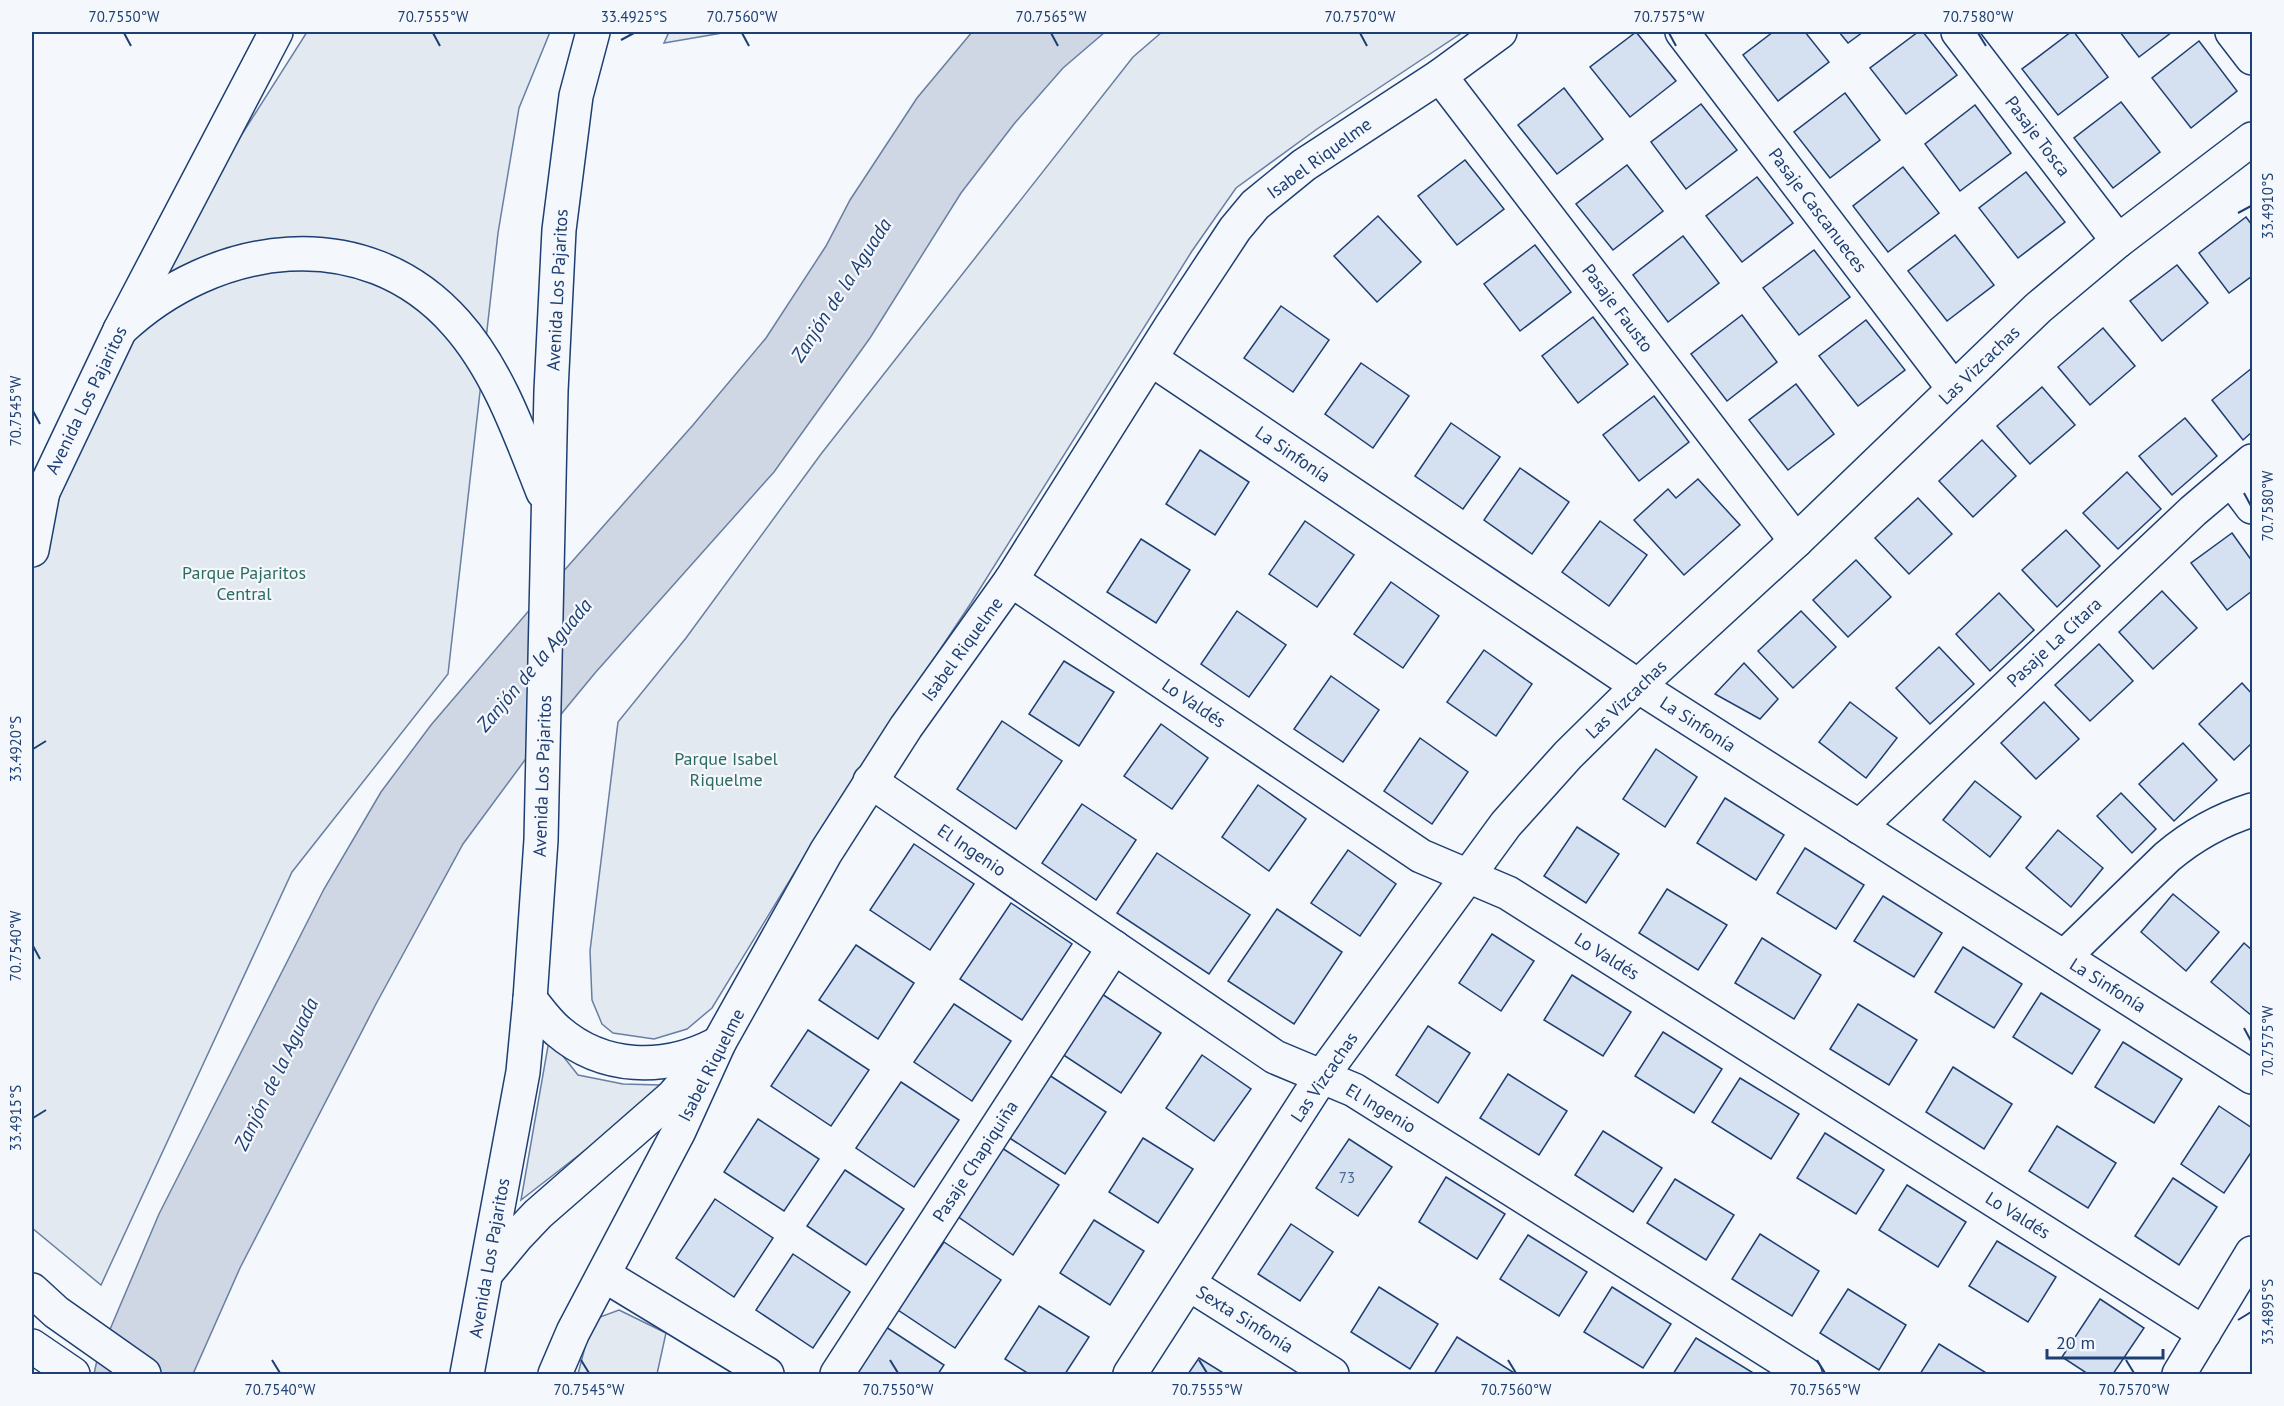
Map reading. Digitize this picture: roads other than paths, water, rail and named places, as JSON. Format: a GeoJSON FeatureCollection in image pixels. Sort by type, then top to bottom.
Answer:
{"type":"FeatureCollection","features":[{"type":"Feature","properties":{"kind":"street","name":"Avenida Los Pajaritos"},"geometry":{"type":"LineString","coordinates":[[32,515],[120,330],[276,32]]}},
{"type":"Feature","properties":{"kind":"street","name":"Avenida Los Pajaritos"},"geometry":{"type":"LineString","coordinates":[[467,1374],[523,1072],[530,999],[537,914],[543,777],[553,325],[559,230],[576,96],[593,32]]}},
{"type":"Feature","properties":{"kind":"street","name":"Isabel Riquelme"},"geometry":{"type":"LineString","coordinates":[[555,1374],[573,1332],[678,1131],[719,1043],[826,852],[870,781],[1011,580],[1235,229],[1256,205],[1304,165],[1440,76],[1500,32]]}},
{"type":"Feature","properties":{"kind":"street","name":"Pasaje Cascanueces"},"geometry":{"type":"LineString","coordinates":[[1683,32],[1954,389]]}},
{"type":"Feature","properties":{"kind":"street","name":"Pasaje Tosca"},"geometry":{"type":"LineString","coordinates":[[1958,32],[2118,241]]}},
{"type":"Feature","properties":{"kind":"street"},"geometry":{"type":"LineString","coordinates":[[2232,32],[2253,58]]}},
{"type":"Feature","properties":{"kind":"street","name":"Pasaje Fausto"},"geometry":{"type":"LineString","coordinates":[[1440,76],[1796,541]]}},
{"type":"Feature","properties":{"kind":"street","name":"Las Vizcachas"},"geometry":{"type":"LineString","coordinates":[[1130,1374],[1323,1076],[1506,824],[1568,755],[1638,686],[1796,541],[2038,308],[2118,241],[2253,139]]}},
{"type":"Feature","properties":{"kind":"street"},"geometry":{"type":"LineString","coordinates":[[120,330],[136,314],[175,288],[226,265],[255,257],[289,253],[323,255],[352,259],[380,267],[408,281],[434,301],[475,347],[519,430],[548,511]]}},
{"type":"Feature","properties":{"kind":"street","name":"La Sinfonía"},"geometry":{"type":"LineString","coordinates":[[1151,359],[1638,686],[2252,1077]]}},
{"type":"Feature","properties":{"kind":"street"},"geometry":{"type":"LineString","coordinates":[[2242,470],[2253,507]]}},
{"type":"Feature","properties":{"kind":"street","name":"Pasaje La Cítara"},"geometry":{"type":"LineString","coordinates":[[1859,827],[2193,512],[2242,470]]}},
{"type":"Feature","properties":{"kind":"street"},"geometry":{"type":"LineString","coordinates":[[32,550],[45,485]]}},
{"type":"Feature","properties":{"kind":"street","name":"Lo Valdés"},"geometry":{"type":"LineString","coordinates":[[1011,580],[1421,856],[1508,893],[2204,1333]]}},
{"type":"Feature","properties":{"kind":"street","name":"El Ingenio"},"geometry":{"type":"LineString","coordinates":[[870,781],[1275,1057],[1354,1090],[1805,1374]]}},
{"type":"Feature","properties":{"kind":"street"},"geometry":{"type":"LineString","coordinates":[[2064,957],[2185,842],[2219,822],[2253,810]]}},
{"type":"Feature","properties":{"kind":"street","name":"Pasaje Chapiquiña"},"geometry":{"type":"LineString","coordinates":[[837,1374],[1114,946]]}},
{"type":"Feature","properties":{"kind":"street"},"geometry":{"type":"LineString","coordinates":[[530,999],[558,1032],[582,1047],[608,1058],[655,1064],[678,1060],[719,1043]]}},
{"type":"Feature","properties":{"kind":"street"},"geometry":{"type":"LineString","coordinates":[[487,1273],[518,1234],[538,1214],[664,1104],[719,1043]]}},
{"type":"Feature","properties":{"kind":"street"},"geometry":{"type":"LineString","coordinates":[[2179,1374],[2253,1253]]}},
{"type":"Feature","properties":{"kind":"street"},"geometry":{"type":"LineString","coordinates":[[604,1275],[767,1374]]}},
{"type":"Feature","properties":{"kind":"street","name":"Sexta Sinfonía"},"geometry":{"type":"LineString","coordinates":[[1189,1284],[1332,1374]]}},
{"type":"Feature","properties":{"kind":"street"},"geometry":{"type":"LineString","coordinates":[[32,1290],[56,1312],[144,1374]]}},
{"type":"Feature","properties":{"kind":"water","name":"Zanjón de la Aguada"},"geometry":{"type":"Polygon","coordinates":[[[972,32],[1105,32],[1063,68],[1014,124],[961,193],[870,338],[774,472],[595,673],[539,741],[463,844],[376,1004],[240,1268],[193,1374],[94,1374],[97,1360],[159,1214],[324,889],[381,792],[431,725],[766,338],[826,246],[850,200],[917,98],[972,32]]]}},
{"type":"Feature","properties":{"kind":"park label","name":"Parque Pajaritos Central"},"geometry":{"type":"Point","coordinates":[244,582]}},
{"type":"Feature","properties":{"kind":"park label","name":"Parque Isabel Riquelme"},"geometry":{"type":"Point","coordinates":[726,768]}}]}
